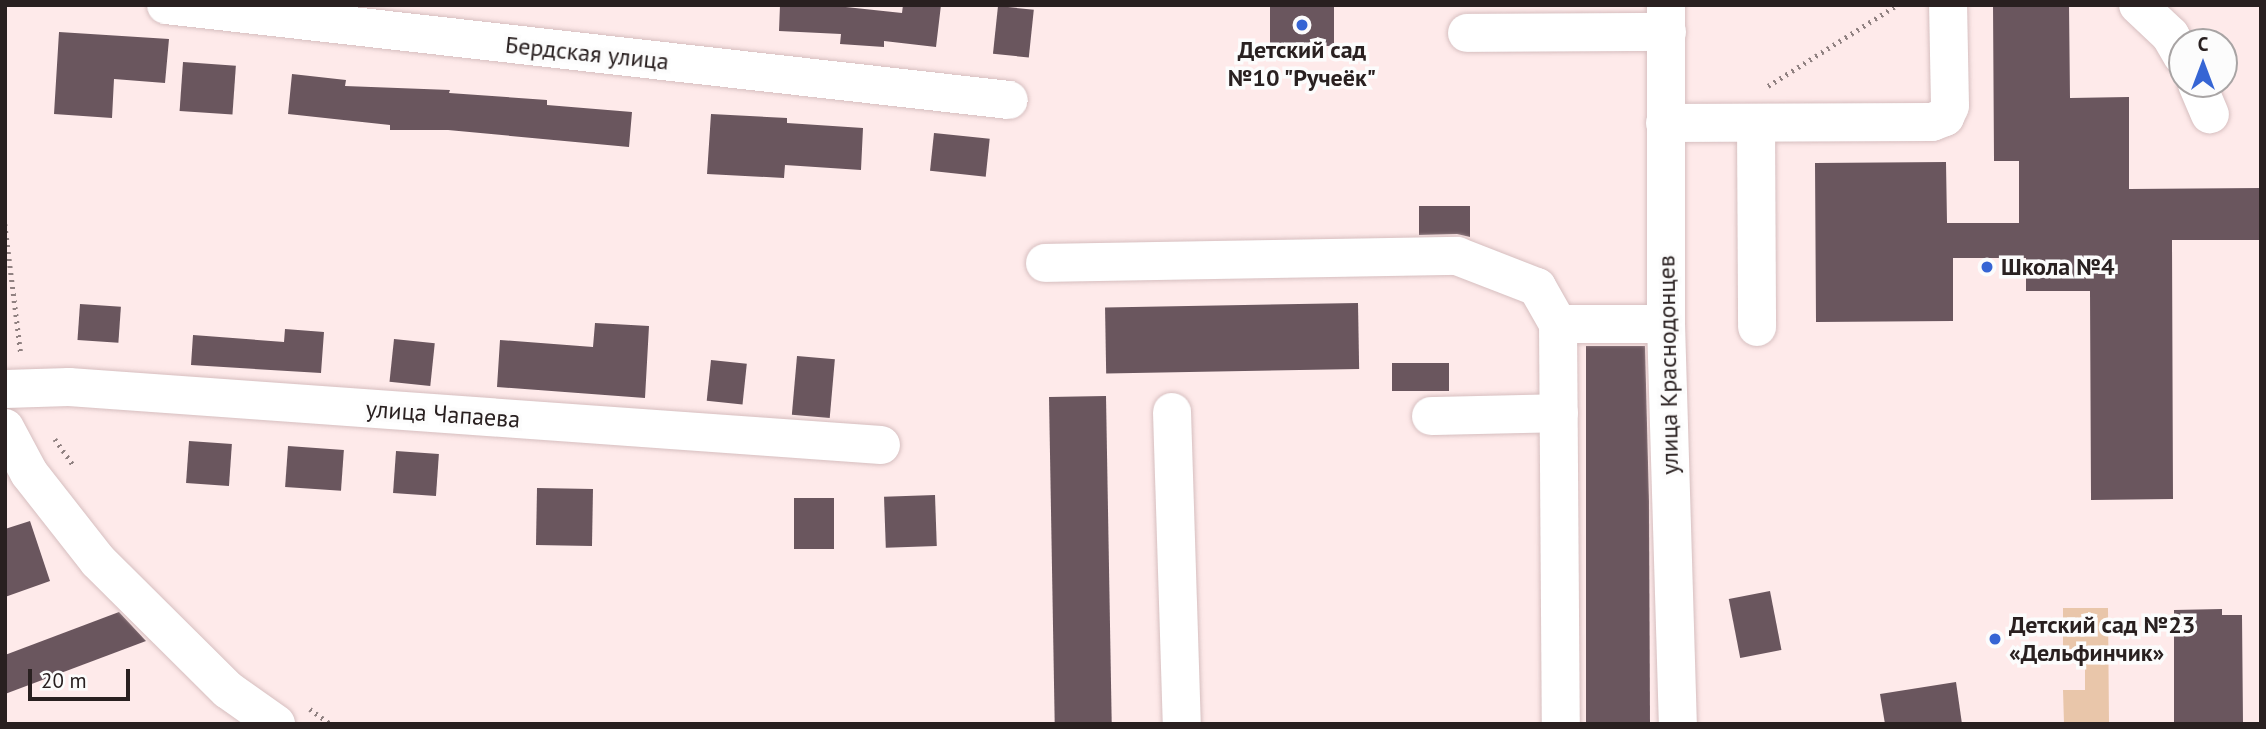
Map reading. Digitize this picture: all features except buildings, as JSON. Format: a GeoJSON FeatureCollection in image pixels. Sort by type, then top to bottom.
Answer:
{"type":"FeatureCollection","features":[{"type":"Feature","properties":{"kind":"street","name":"Бердская улица"},"geometry":{"type":"LineString","coordinates":[[166,5],[1009,100]]}},
{"type":"Feature","properties":{"kind":"street"},"geometry":{"type":"LineString","coordinates":[[1665,123],[1932,122],[1945,117],[1950,106],[1948,5]]}},
{"type":"Feature","properties":{"kind":"street"},"geometry":{"type":"LineString","coordinates":[[2138,5],[2168,33]]}},
{"type":"Feature","properties":{"kind":"street"},"geometry":{"type":"LineString","coordinates":[[1467,33],[1667,19]]}},
{"type":"Feature","properties":{"kind":"street","name":"улица Краснодонцев"},"geometry":{"type":"LineString","coordinates":[[1667,19],[1666,324],[1678,724]]}},
{"type":"Feature","properties":{"kind":"street"},"geometry":{"type":"LineString","coordinates":[[1756,123],[1757,327]]}},
{"type":"Feature","properties":{"kind":"street"},"geometry":{"type":"LineString","coordinates":[[1045,263],[1457,256],[1537,287],[1558,324],[1561,724]]}},
{"type":"Feature","properties":{"kind":"street"},"geometry":{"type":"LineString","coordinates":[[1558,324],[1666,324]]}},
{"type":"Feature","properties":{"kind":"street","name":"улица Чапаева"},"geometry":{"type":"LineString","coordinates":[[15,389],[69,387],[881,445]]}},
{"type":"Feature","properties":{"kind":"street"},"geometry":{"type":"LineString","coordinates":[[1172,412],[1182,724]]}},
{"type":"Feature","properties":{"kind":"street"},"geometry":{"type":"LineString","coordinates":[[1431,416],[1559,413]]}},
{"type":"Feature","properties":{"kind":"street"},"geometry":{"type":"LineString","coordinates":[[5,428],[29,473],[98,561],[228,690],[290,713]]}},
{"type":"Feature","properties":{"kind":"path"},"geometry":{"type":"LineString","coordinates":[[1767,86],[1897,5]]}},
{"type":"Feature","properties":{"kind":"path"},"geometry":{"type":"LineString","coordinates":[[5,224],[15,389],[74,467]]}},
{"type":"Feature","properties":{"kind":"path"},"geometry":{"type":"LineString","coordinates":[[290,713],[331,724]]}},
{"type":"Feature","properties":{"kind":"shaded area"},"geometry":{"type":"Polygon","coordinates":[[[2063,608],[2108,608],[2109,724],[2064,724],[2063,690],[2085,690],[2085,649],[2063,649],[2063,608]]]}},
{"type":"Feature","properties":{"kind":"place","name":"Детский сад №10 \"Ручеёк\""},"geometry":{"type":"Point","coordinates":[1302,25]}},
{"type":"Feature","properties":{"kind":"place","name":"Школа №4"},"geometry":{"type":"Point","coordinates":[1987,267]}},
{"type":"Feature","properties":{"kind":"place","name":"Детский сад №23 «Дельфинчик»"},"geometry":{"type":"Point","coordinates":[1995,639]}}]}
